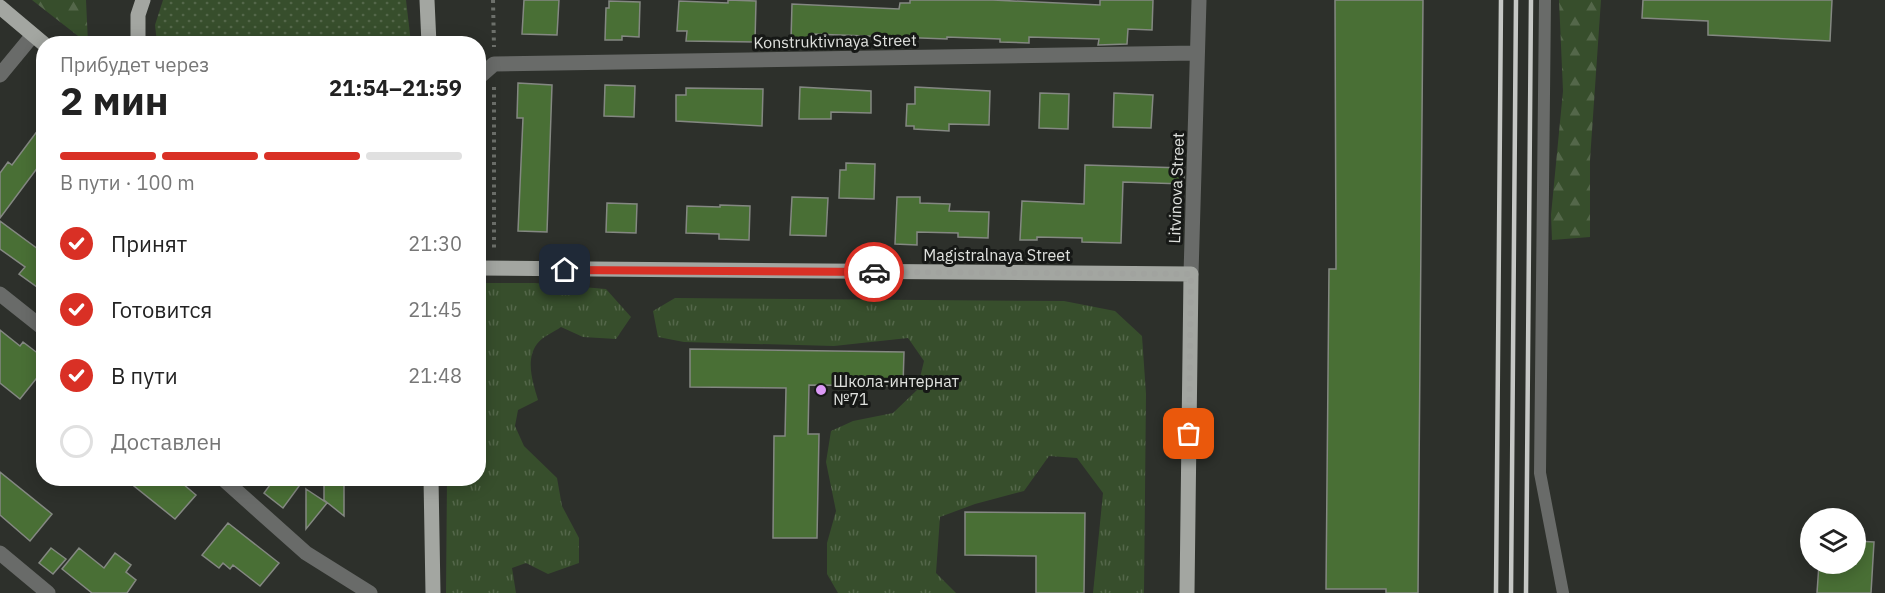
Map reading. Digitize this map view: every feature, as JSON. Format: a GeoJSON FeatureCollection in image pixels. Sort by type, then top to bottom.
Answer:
{"type":"FeatureCollection","features":[{"type":"Feature","properties":{"kind":"main road"},"geometry":{"type":"LineString","coordinates":[[138,36],[138,15],[142,0]]}},
{"type":"Feature","properties":{"kind":"main road"},"geometry":{"type":"LineString","coordinates":[[427,0],[429,36]]}},
{"type":"Feature","properties":{"kind":"main road"},"geometry":{"type":"LineString","coordinates":[[0,7],[36,37]]}},
{"type":"Feature","properties":{"kind":"main road"},"geometry":{"type":"LineString","coordinates":[[486,269],[1191,274]]}},
{"type":"Feature","properties":{"kind":"main road","name":"Litvinova Street"},"geometry":{"type":"LineString","coordinates":[[1186,593],[1191,274]]}},
{"type":"Feature","properties":{"kind":"main road"},"geometry":{"type":"LineString","coordinates":[[431,486],[433,593]]}},
{"type":"Feature","properties":{"kind":"street","name":"Litvinova Street"},"geometry":{"type":"LineString","coordinates":[[1191,274],[1198,0]]}},
{"type":"Feature","properties":{"kind":"street"},"geometry":{"type":"LineString","coordinates":[[0,75],[36,42]]}},
{"type":"Feature","properties":{"kind":"street","name":"Konstruktivnaya Street"},"geometry":{"type":"LineString","coordinates":[[494,64],[1197,53]]}},
{"type":"Feature","properties":{"kind":"street"},"geometry":{"type":"LineString","coordinates":[[486,71],[494,64]]}},
{"type":"Feature","properties":{"kind":"street"},"geometry":{"type":"LineString","coordinates":[[0,294],[36,323]]}},
{"type":"Feature","properties":{"kind":"street"},"geometry":{"type":"LineString","coordinates":[[231,486],[306,553],[370,593]]}},
{"type":"Feature","properties":{"kind":"street"},"geometry":{"type":"LineString","coordinates":[[0,553],[48,593]]}},
{"type":"Feature","properties":{"kind":"lane"},"geometry":{"type":"LineString","coordinates":[[1545,0],[1540,473],[1563,593]]}},
{"type":"Feature","properties":{"kind":"path"},"geometry":{"type":"LineString","coordinates":[[486,269],[494,64],[493,0]]}},
{"type":"Feature","properties":{"kind":"green space"},"geometry":{"type":"Polygon","coordinates":[[[32,0],[86,0],[88,36],[78,36],[32,0]]]}},
{"type":"Feature","properties":{"kind":"green space"},"geometry":{"type":"Polygon","coordinates":[[[163,0],[406,0],[410,36],[156,36],[155,25],[163,0]]]}},
{"type":"Feature","properties":{"kind":"green space"},"geometry":{"type":"Polygon","coordinates":[[[1559,0],[1601,0],[1590,160],[1590,237],[1552,240],[1551,215],[1563,91],[1559,0]]]}},
{"type":"Feature","properties":{"kind":"green space"},"geometry":{"type":"Polygon","coordinates":[[[486,283],[535,283],[606,289],[631,317],[616,339],[583,337],[561,327],[542,339],[533,350],[531,357],[531,372],[538,400],[518,410],[515,426],[524,446],[557,478],[562,506],[579,538],[579,563],[548,574],[526,563],[512,568],[516,593],[446,593],[447,486],[486,486],[486,283]]]}},
{"type":"Feature","properties":{"kind":"green space"},"geometry":{"type":"Polygon","coordinates":[[[675,298],[1064,301],[1115,311],[1142,336],[1146,394],[1144,593],[1093,593],[1103,493],[1077,458],[1049,456],[1024,491],[975,504],[940,517],[936,573],[956,593],[838,593],[827,574],[827,543],[836,511],[826,462],[831,431],[853,421],[893,413],[917,390],[924,361],[908,338],[834,346],[684,342],[658,337],[653,311],[675,298]]]}},
{"type":"Feature","properties":{"kind":"building"},"geometry":{"type":"Polygon","coordinates":[[[524,0],[559,0],[557,35],[522,34],[524,0]]]}},
{"type":"Feature","properties":{"kind":"building"},"geometry":{"type":"Polygon","coordinates":[[[728,0],[756,1],[755,42],[686,41],[687,31],[677,31],[679,1],[728,3],[728,0]]]}},
{"type":"Feature","properties":{"kind":"building"},"geometry":{"type":"Polygon","coordinates":[[[910,0],[993,0],[1100,5],[1100,0],[1153,0],[1152,30],[1128,29],[1127,44],[1098,45],[1099,39],[1029,37],[1029,43],[1000,42],[1000,39],[813,34],[813,41],[791,40],[792,4],[899,9],[900,3],[910,3],[910,0]]]}},
{"type":"Feature","properties":{"kind":"building"},"geometry":{"type":"Polygon","coordinates":[[[1335,0],[1423,0],[1418,593],[1386,593],[1386,589],[1326,589],[1329,269],[1336,269],[1335,0]]]}},
{"type":"Feature","properties":{"kind":"building"},"geometry":{"type":"Polygon","coordinates":[[[1643,0],[1832,0],[1830,41],[1708,35],[1708,21],[1642,18],[1643,0]]]}},
{"type":"Feature","properties":{"kind":"building"},"geometry":{"type":"Polygon","coordinates":[[[609,1],[640,2],[639,37],[622,36],[622,40],[605,40],[606,8],[609,8],[609,1]]]}},
{"type":"Feature","properties":{"kind":"building"},"geometry":{"type":"Polygon","coordinates":[[[518,83],[552,85],[547,232],[518,231],[523,118],[517,118],[518,83]]]}},
{"type":"Feature","properties":{"kind":"building"},"geometry":{"type":"Polygon","coordinates":[[[605,85],[635,86],[634,117],[604,116],[605,85]]]}},
{"type":"Feature","properties":{"kind":"building"},"geometry":{"type":"Polygon","coordinates":[[[800,87],[871,91],[871,113],[831,112],[831,119],[799,119],[800,87]]]}},
{"type":"Feature","properties":{"kind":"building"},"geometry":{"type":"Polygon","coordinates":[[[915,87],[990,91],[989,125],[949,124],[949,131],[914,129],[914,126],[906,126],[907,104],[915,104],[915,87]]]}},
{"type":"Feature","properties":{"kind":"building"},"geometry":{"type":"Polygon","coordinates":[[[686,88],[763,89],[762,126],[676,121],[676,95],[686,95],[686,88]]]}},
{"type":"Feature","properties":{"kind":"building"},"geometry":{"type":"Polygon","coordinates":[[[1040,93],[1069,94],[1068,129],[1039,128],[1040,93]]]}},
{"type":"Feature","properties":{"kind":"building"},"geometry":{"type":"Polygon","coordinates":[[[1114,93],[1153,95],[1151,128],[1113,127],[1114,93]]]}},
{"type":"Feature","properties":{"kind":"building"},"geometry":{"type":"Polygon","coordinates":[[[36,133],[36,170],[0,218],[0,173],[8,162],[12,165],[36,133]]]}},
{"type":"Feature","properties":{"kind":"building"},"geometry":{"type":"Polygon","coordinates":[[[846,163],[875,164],[874,199],[839,198],[840,170],[846,170],[846,163]]]}},
{"type":"Feature","properties":{"kind":"building"},"geometry":{"type":"Polygon","coordinates":[[[1085,165],[1184,168],[1184,184],[1123,182],[1121,243],[1082,242],[1082,238],[1037,237],[1037,240],[1020,240],[1022,201],[1084,204],[1085,165]]]}},
{"type":"Feature","properties":{"kind":"building"},"geometry":{"type":"Polygon","coordinates":[[[792,197],[828,198],[826,236],[790,235],[792,197]]]}},
{"type":"Feature","properties":{"kind":"building"},"geometry":{"type":"Polygon","coordinates":[[[897,197],[920,197],[920,203],[950,204],[949,211],[989,212],[988,238],[958,237],[958,233],[917,232],[917,245],[895,244],[897,197]]]}},
{"type":"Feature","properties":{"kind":"building"},"geometry":{"type":"Polygon","coordinates":[[[607,203],[637,204],[636,233],[606,232],[607,203]]]}},
{"type":"Feature","properties":{"kind":"building"},"geometry":{"type":"Polygon","coordinates":[[[720,205],[750,206],[749,240],[719,239],[719,234],[686,233],[687,206],[720,207],[720,205]]]}},
{"type":"Feature","properties":{"kind":"building"},"geometry":{"type":"Polygon","coordinates":[[[0,221],[36,248],[36,286],[19,274],[25,267],[0,249],[0,221]]]}},
{"type":"Feature","properties":{"kind":"building"},"geometry":{"type":"Polygon","coordinates":[[[0,330],[20,346],[23,342],[36,352],[36,379],[20,399],[0,383],[0,330]]]}},
{"type":"Feature","properties":{"kind":"building"},"geometry":{"type":"Polygon","coordinates":[[[690,349],[904,352],[903,386],[809,385],[808,434],[819,434],[817,538],[773,538],[774,436],[785,436],[786,388],[690,387],[690,349]]]}},
{"type":"Feature","properties":{"kind":"building"},"geometry":{"type":"Polygon","coordinates":[[[0,472],[52,514],[30,541],[0,515],[0,472]]]}},
{"type":"Feature","properties":{"kind":"building"},"geometry":{"type":"Polygon","coordinates":[[[134,486],[185,486],[196,495],[175,519],[134,486]]]}},
{"type":"Feature","properties":{"kind":"building"},"geometry":{"type":"Polygon","coordinates":[[[269,486],[299,486],[283,508],[264,493],[269,486]]]}},
{"type":"Feature","properties":{"kind":"building"},"geometry":{"type":"Polygon","coordinates":[[[324,486],[344,486],[344,516],[324,500],[324,486]]]}},
{"type":"Feature","properties":{"kind":"building"},"geometry":{"type":"Polygon","coordinates":[[[306,489],[327,503],[306,529],[306,489]]]}},
{"type":"Feature","properties":{"kind":"building"},"geometry":{"type":"Polygon","coordinates":[[[965,512],[1085,513],[1084,593],[1036,593],[1036,556],[965,555],[965,512]]]}},
{"type":"Feature","properties":{"kind":"building"},"geometry":{"type":"Polygon","coordinates":[[[228,523],[279,563],[260,586],[233,565],[230,569],[223,563],[219,568],[202,555],[228,523]]]}},
{"type":"Feature","properties":{"kind":"building"},"geometry":{"type":"Polygon","coordinates":[[[1866,542],[1874,542],[1871,593],[1817,593],[1818,574],[1866,574],[1866,542]]]}},
{"type":"Feature","properties":{"kind":"building"},"geometry":{"type":"Polygon","coordinates":[[[51,548],[66,559],[53,574],[39,563],[51,548]]]}},
{"type":"Feature","properties":{"kind":"building"},"geometry":{"type":"Polygon","coordinates":[[[79,548],[104,568],[115,553],[131,565],[126,572],[136,580],[127,593],[92,593],[62,569],[79,548]]]}},
{"type":"Feature","properties":{"kind":"railway"},"geometry":{"type":"LineString","coordinates":[[1496,593],[1501,0]]}},
{"type":"Feature","properties":{"kind":"railway"},"geometry":{"type":"LineString","coordinates":[[1511,593],[1516,0]]}},
{"type":"Feature","properties":{"kind":"railway"},"geometry":{"type":"LineString","coordinates":[[1526,593],[1531,0]]}},
{"type":"Feature","properties":{"kind":"way so far"},"geometry":{"type":"LineString","coordinates":[[874,272],[1191,274],[1189,434]]}},
{"type":"Feature","properties":{"kind":"place","name":"Школа-интернат №71"},"geometry":{"type":"Point","coordinates":[821,390]}},
{"type":"Feature","properties":{"kind":"route"},"geometry":{"type":"LineString","coordinates":[[565,270],[874,272]]}}]}
